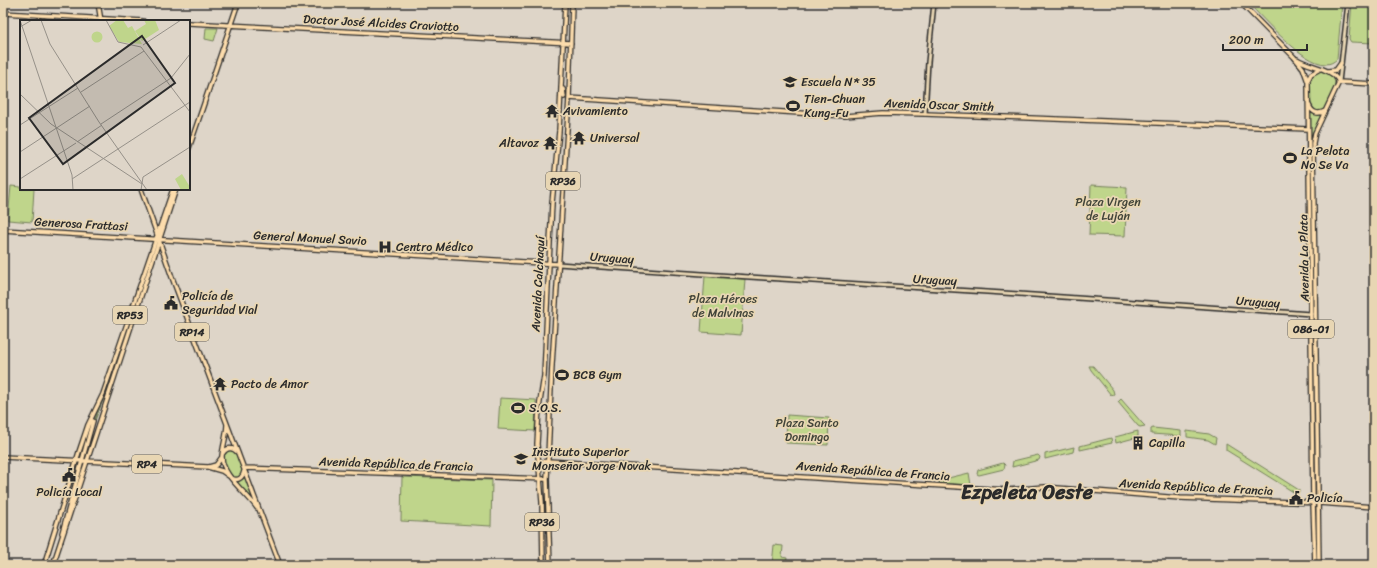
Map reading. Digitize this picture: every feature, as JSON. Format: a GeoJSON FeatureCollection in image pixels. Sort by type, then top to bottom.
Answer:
{"type":"FeatureCollection","features":[{"type":"Feature","properties":{"kind":"main road"},"geometry":{"type":"LineString","coordinates":[[3,13],[101,20],[98,3]]}},
{"type":"Feature","properties":{"kind":"main road"},"geometry":{"type":"LineString","coordinates":[[190,145],[238,3]]}},
{"type":"Feature","properties":{"kind":"main road","name":"Avenida Calchaquí"},"geometry":{"type":"LineString","coordinates":[[544,565],[537,444],[540,397],[544,376],[553,196],[559,131],[564,43],[564,27],[562,25],[564,3]]}},
{"type":"Feature","properties":{"kind":"main road","name":"Avenida Calchaquí"},"geometry":{"type":"LineString","coordinates":[[550,565],[547,479],[566,97],[572,27],[572,3]]}},
{"type":"Feature","properties":{"kind":"main road","name":"Avenida La Plata"},"geometry":{"type":"LineString","coordinates":[[1241,3],[1294,57],[1302,68],[1308,82],[1315,565]]}},
{"type":"Feature","properties":{"kind":"main road","name":"Doctor José Alcides Craviotto"},"geometry":{"type":"LineString","coordinates":[[190,23],[571,43]]}},
{"type":"Feature","properties":{"kind":"main road"},"geometry":{"type":"LineString","coordinates":[[564,27],[572,27]]}},
{"type":"Feature","properties":{"kind":"main road","name":"Avenida La Plata"},"geometry":{"type":"LineString","coordinates":[[1294,57],[1308,65],[1328,71]]}},
{"type":"Feature","properties":{"kind":"main road"},"geometry":{"type":"LineString","coordinates":[[1328,71],[1336,70],[1341,63]]}},
{"type":"Feature","properties":{"kind":"main road"},"geometry":{"type":"LineString","coordinates":[[563,64],[566,97]]}},
{"type":"Feature","properties":{"kind":"main road"},"geometry":{"type":"LineString","coordinates":[[1308,82],[1309,77],[1316,70],[1324,70]]}},
{"type":"Feature","properties":{"kind":"main road"},"geometry":{"type":"LineString","coordinates":[[1328,71],[1335,76],[1338,82],[1374,84]]}},
{"type":"Feature","properties":{"kind":"main road","name":"Avenida La Plata"},"geometry":{"type":"LineString","coordinates":[[1320,565],[1313,147],[1314,135],[1338,82]]}},
{"type":"Feature","properties":{"kind":"main road","name":"Avenida Oscar Smith"},"geometry":{"type":"LineString","coordinates":[[566,97],[850,116],[883,113],[925,114],[1308,129]]}},
{"type":"Feature","properties":{"kind":"main road"},"geometry":{"type":"LineString","coordinates":[[1308,102],[1310,108],[1314,112],[1320,113],[1325,111]]}},
{"type":"Feature","properties":{"kind":"main road","name":"RP14"},"geometry":{"type":"LineString","coordinates":[[141,190],[158,239],[238,453]]}},
{"type":"Feature","properties":{"kind":"main road"},"geometry":{"type":"LineString","coordinates":[[158,239],[173,190]]}},
{"type":"Feature","properties":{"kind":"main road"},"geometry":{"type":"LineString","coordinates":[[158,239],[176,190]]}},
{"type":"Feature","properties":{"kind":"main road","name":"Generosa Frattasi"},"geometry":{"type":"LineString","coordinates":[[3,230],[158,239]]}},
{"type":"Feature","properties":{"kind":"main road","name":"General Manuel Savio"},"geometry":{"type":"LineString","coordinates":[[158,239],[558,264]]}},
{"type":"Feature","properties":{"kind":"main road","name":"RP53"},"geometry":{"type":"LineString","coordinates":[[58,550],[92,423],[158,239]]}},
{"type":"Feature","properties":{"kind":"main road","name":"RP53"},"geometry":{"type":"LineString","coordinates":[[53,565],[158,239]]}},
{"type":"Feature","properties":{"kind":"main road","name":"RP53"},"geometry":{"type":"LineString","coordinates":[[44,565],[87,428],[102,394]]}},
{"type":"Feature","properties":{"kind":"main road","name":"RP14"},"geometry":{"type":"LineString","coordinates":[[222,455],[226,421]]}},
{"type":"Feature","properties":{"kind":"main road"},"geometry":{"type":"LineString","coordinates":[[208,467],[216,465],[226,449],[230,448],[238,453],[280,565]]}},
{"type":"Feature","properties":{"kind":"main road"},"geometry":{"type":"LineString","coordinates":[[222,455],[223,462],[230,477],[255,505],[262,516]]}},
{"type":"Feature","properties":{"kind":"main road","name":"RP4"},"geometry":{"type":"LineString","coordinates":[[3,457],[208,467],[222,471],[230,477]]}},
{"type":"Feature","properties":{"kind":"main road","name":"Avenida República de Francia"},"geometry":{"type":"LineString","coordinates":[[538,463],[548,461],[1007,490],[1045,487],[1207,499],[1318,503],[1374,507]]}},
{"type":"Feature","properties":{"kind":"main road"},"geometry":{"type":"LineString","coordinates":[[230,477],[236,480],[240,479],[244,474],[244,469]]}},
{"type":"Feature","properties":{"kind":"main road","name":"Avenida República de Francia"},"geometry":{"type":"LineString","coordinates":[[244,469],[547,479]]}},
{"type":"Feature","properties":{"kind":"street"},"geometry":{"type":"LineString","coordinates":[[925,114],[928,62],[934,3]]}},
{"type":"Feature","properties":{"kind":"street"},"geometry":{"type":"LineString","coordinates":[[1338,82],[1348,3]]}},
{"type":"Feature","properties":{"kind":"street","name":"Uruguay"},"geometry":{"type":"LineString","coordinates":[[558,264],[1311,314]]}},
{"type":"Feature","properties":{"kind":"green space"},"geometry":{"type":"Polygon","coordinates":[[[1248,3],[1342,3],[1337,59],[1332,63],[1326,64],[1306,57],[1284,40],[1248,3]]]}},
{"type":"Feature","properties":{"kind":"green space"},"geometry":{"type":"Polygon","coordinates":[[[1352,3],[1374,3],[1374,43],[1351,42],[1349,39],[1352,3]]]}},
{"type":"Feature","properties":{"kind":"green space"},"geometry":{"type":"Polygon","coordinates":[[[206,28],[218,28],[214,41],[205,39],[206,28]]]}},
{"type":"Feature","properties":{"kind":"green space"},"geometry":{"type":"Polygon","coordinates":[[[1320,71],[1328,73],[1332,77],[1334,85],[1325,107],[1322,110],[1317,111],[1311,104],[1309,88],[1313,74],[1320,71]]]}},
{"type":"Feature","properties":{"kind":"green space"},"geometry":{"type":"Polygon","coordinates":[[[1310,111],[1315,114],[1323,113],[1313,132],[1311,141],[1315,493],[1310,111]]]}},
{"type":"Feature","properties":{"kind":"green space","name":"Plaza Virgen de Luján"},"geometry":{"type":"Polygon","coordinates":[[[1091,185],[1127,187],[1125,236],[1089,235],[1091,185]]]}},
{"type":"Feature","properties":{"kind":"green space"},"geometry":{"type":"Polygon","coordinates":[[[11,186],[20,187],[20,190],[34,190],[32,222],[8,220],[11,186]]]}},
{"type":"Feature","properties":{"kind":"green space"},"geometry":{"type":"Polygon","coordinates":[[[156,242],[105,395],[94,423],[94,422],[156,242]]]}},
{"type":"Feature","properties":{"kind":"green space","name":"Plaza Héroes de Malvinas"},"geometry":{"type":"Polygon","coordinates":[[[705,276],[745,279],[741,335],[701,332],[705,276]]]}},
{"type":"Feature","properties":{"kind":"green space"},"geometry":{"type":"Polygon","coordinates":[[[1089,366],[1093,366],[1113,390],[1114,394],[1111,395],[1089,366]]]}},
{"type":"Feature","properties":{"kind":"green space","name":"S.O.S."},"geometry":{"type":"Polygon","coordinates":[[[500,398],[536,400],[535,431],[498,429],[500,398]]]}},
{"type":"Feature","properties":{"kind":"green space"},"geometry":{"type":"Polygon","coordinates":[[[1121,399],[1145,426],[1138,426],[1118,402],[1121,399]]]}},
{"type":"Feature","properties":{"kind":"green space","name":"Plaza Santo Domingo"},"geometry":{"type":"Polygon","coordinates":[[[787,415],[829,418],[828,445],[786,443],[787,415]]]}},
{"type":"Feature","properties":{"kind":"green space"},"geometry":{"type":"Polygon","coordinates":[[[1151,429],[1181,431],[1181,436],[1151,434],[1151,429]]]}},
{"type":"Feature","properties":{"kind":"green space"},"geometry":{"type":"Polygon","coordinates":[[[1138,431],[1138,437],[1116,443],[1115,437],[1138,431]]]}},
{"type":"Feature","properties":{"kind":"green space"},"geometry":{"type":"Polygon","coordinates":[[[1187,431],[1209,434],[1216,438],[1215,444],[1208,440],[1187,437],[1187,431]]]}},
{"type":"Feature","properties":{"kind":"green space"},"geometry":{"type":"Polygon","coordinates":[[[1111,438],[1112,443],[1080,450],[1080,446],[1111,438]]]}},
{"type":"Feature","properties":{"kind":"green space"},"geometry":{"type":"Polygon","coordinates":[[[1226,444],[1299,490],[1299,492],[1295,493],[1226,450],[1226,444]]]}},
{"type":"Feature","properties":{"kind":"green space"},"geometry":{"type":"Polygon","coordinates":[[[1074,447],[1073,452],[1045,459],[1045,454],[1074,447]]]}},
{"type":"Feature","properties":{"kind":"green space"},"geometry":{"type":"Polygon","coordinates":[[[229,450],[235,452],[243,471],[239,477],[233,477],[225,465],[225,454],[226,451],[229,450]]]}},
{"type":"Feature","properties":{"kind":"green space"},"geometry":{"type":"Polygon","coordinates":[[[1038,455],[1040,457],[1039,460],[1012,467],[1013,461],[1038,455]]]}},
{"type":"Feature","properties":{"kind":"green space"},"geometry":{"type":"Polygon","coordinates":[[[1003,463],[1005,465],[1004,469],[979,475],[977,474],[978,470],[1003,463]]]}},
{"type":"Feature","properties":{"kind":"green space"},"geometry":{"type":"Polygon","coordinates":[[[969,473],[971,485],[939,483],[940,480],[969,473]]]}},
{"type":"Feature","properties":{"kind":"green space"},"geometry":{"type":"Polygon","coordinates":[[[245,476],[253,498],[251,499],[235,480],[241,479],[245,476]]]}},
{"type":"Feature","properties":{"kind":"green space"},"geometry":{"type":"Polygon","coordinates":[[[402,477],[492,480],[491,526],[401,521],[402,477]]]}},
{"type":"Feature","properties":{"kind":"green space"},"geometry":{"type":"Polygon","coordinates":[[[774,545],[783,546],[782,557],[787,558],[786,565],[772,565],[774,545]]]}},
{"type":"Feature","properties":{"kind":"place","name":"Escuela N* 35"},"geometry":{"type":"Point","coordinates":[790,82]}},
{"type":"Feature","properties":{"kind":"place","name":"Tien-Chuan Kung-Fu"},"geometry":{"type":"Point","coordinates":[793,106]}},
{"type":"Feature","properties":{"kind":"place","name":"Avivamiento"},"geometry":{"type":"Point","coordinates":[552,111]}},
{"type":"Feature","properties":{"kind":"place","name":"Universal"},"geometry":{"type":"Point","coordinates":[579,138]}},
{"type":"Feature","properties":{"kind":"place","name":"Altavoz"},"geometry":{"type":"Point","coordinates":[550,143]}},
{"type":"Feature","properties":{"kind":"place","name":"La Pelota No Se Va"},"geometry":{"type":"Point","coordinates":[1290,158]}},
{"type":"Feature","properties":{"kind":"place","name":"Centro Médico"},"geometry":{"type":"Point","coordinates":[385,247]}},
{"type":"Feature","properties":{"kind":"place","name":"Policía de Seguridad Vial"},"geometry":{"type":"Point","coordinates":[171,303]}},
{"type":"Feature","properties":{"kind":"place","name":"BCB Gym"},"geometry":{"type":"Point","coordinates":[562,375]}},
{"type":"Feature","properties":{"kind":"place","name":"Pacto de Amor"},"geometry":{"type":"Point","coordinates":[220,384]}},
{"type":"Feature","properties":{"kind":"place","name":"S.O.S."},"geometry":{"type":"Point","coordinates":[518,408]}},
{"type":"Feature","properties":{"kind":"place","name":"Capilla"},"geometry":{"type":"Point","coordinates":[1138,443]}},
{"type":"Feature","properties":{"kind":"place","name":"Instituto Superior Monseñor Jorge Novak"},"geometry":{"type":"Point","coordinates":[521,459]}},
{"type":"Feature","properties":{"kind":"place","name":"Policía Local"},"geometry":{"type":"Point","coordinates":[69,475]}},
{"type":"Feature","properties":{"kind":"place","name":"Policía"},"geometry":{"type":"Point","coordinates":[1296,498]}},
{"type":"Feature","properties":{"kind":"district","name":"Ezpeleta Oeste"},"geometry":{"type":"Point","coordinates":[1027,492]}}]}
